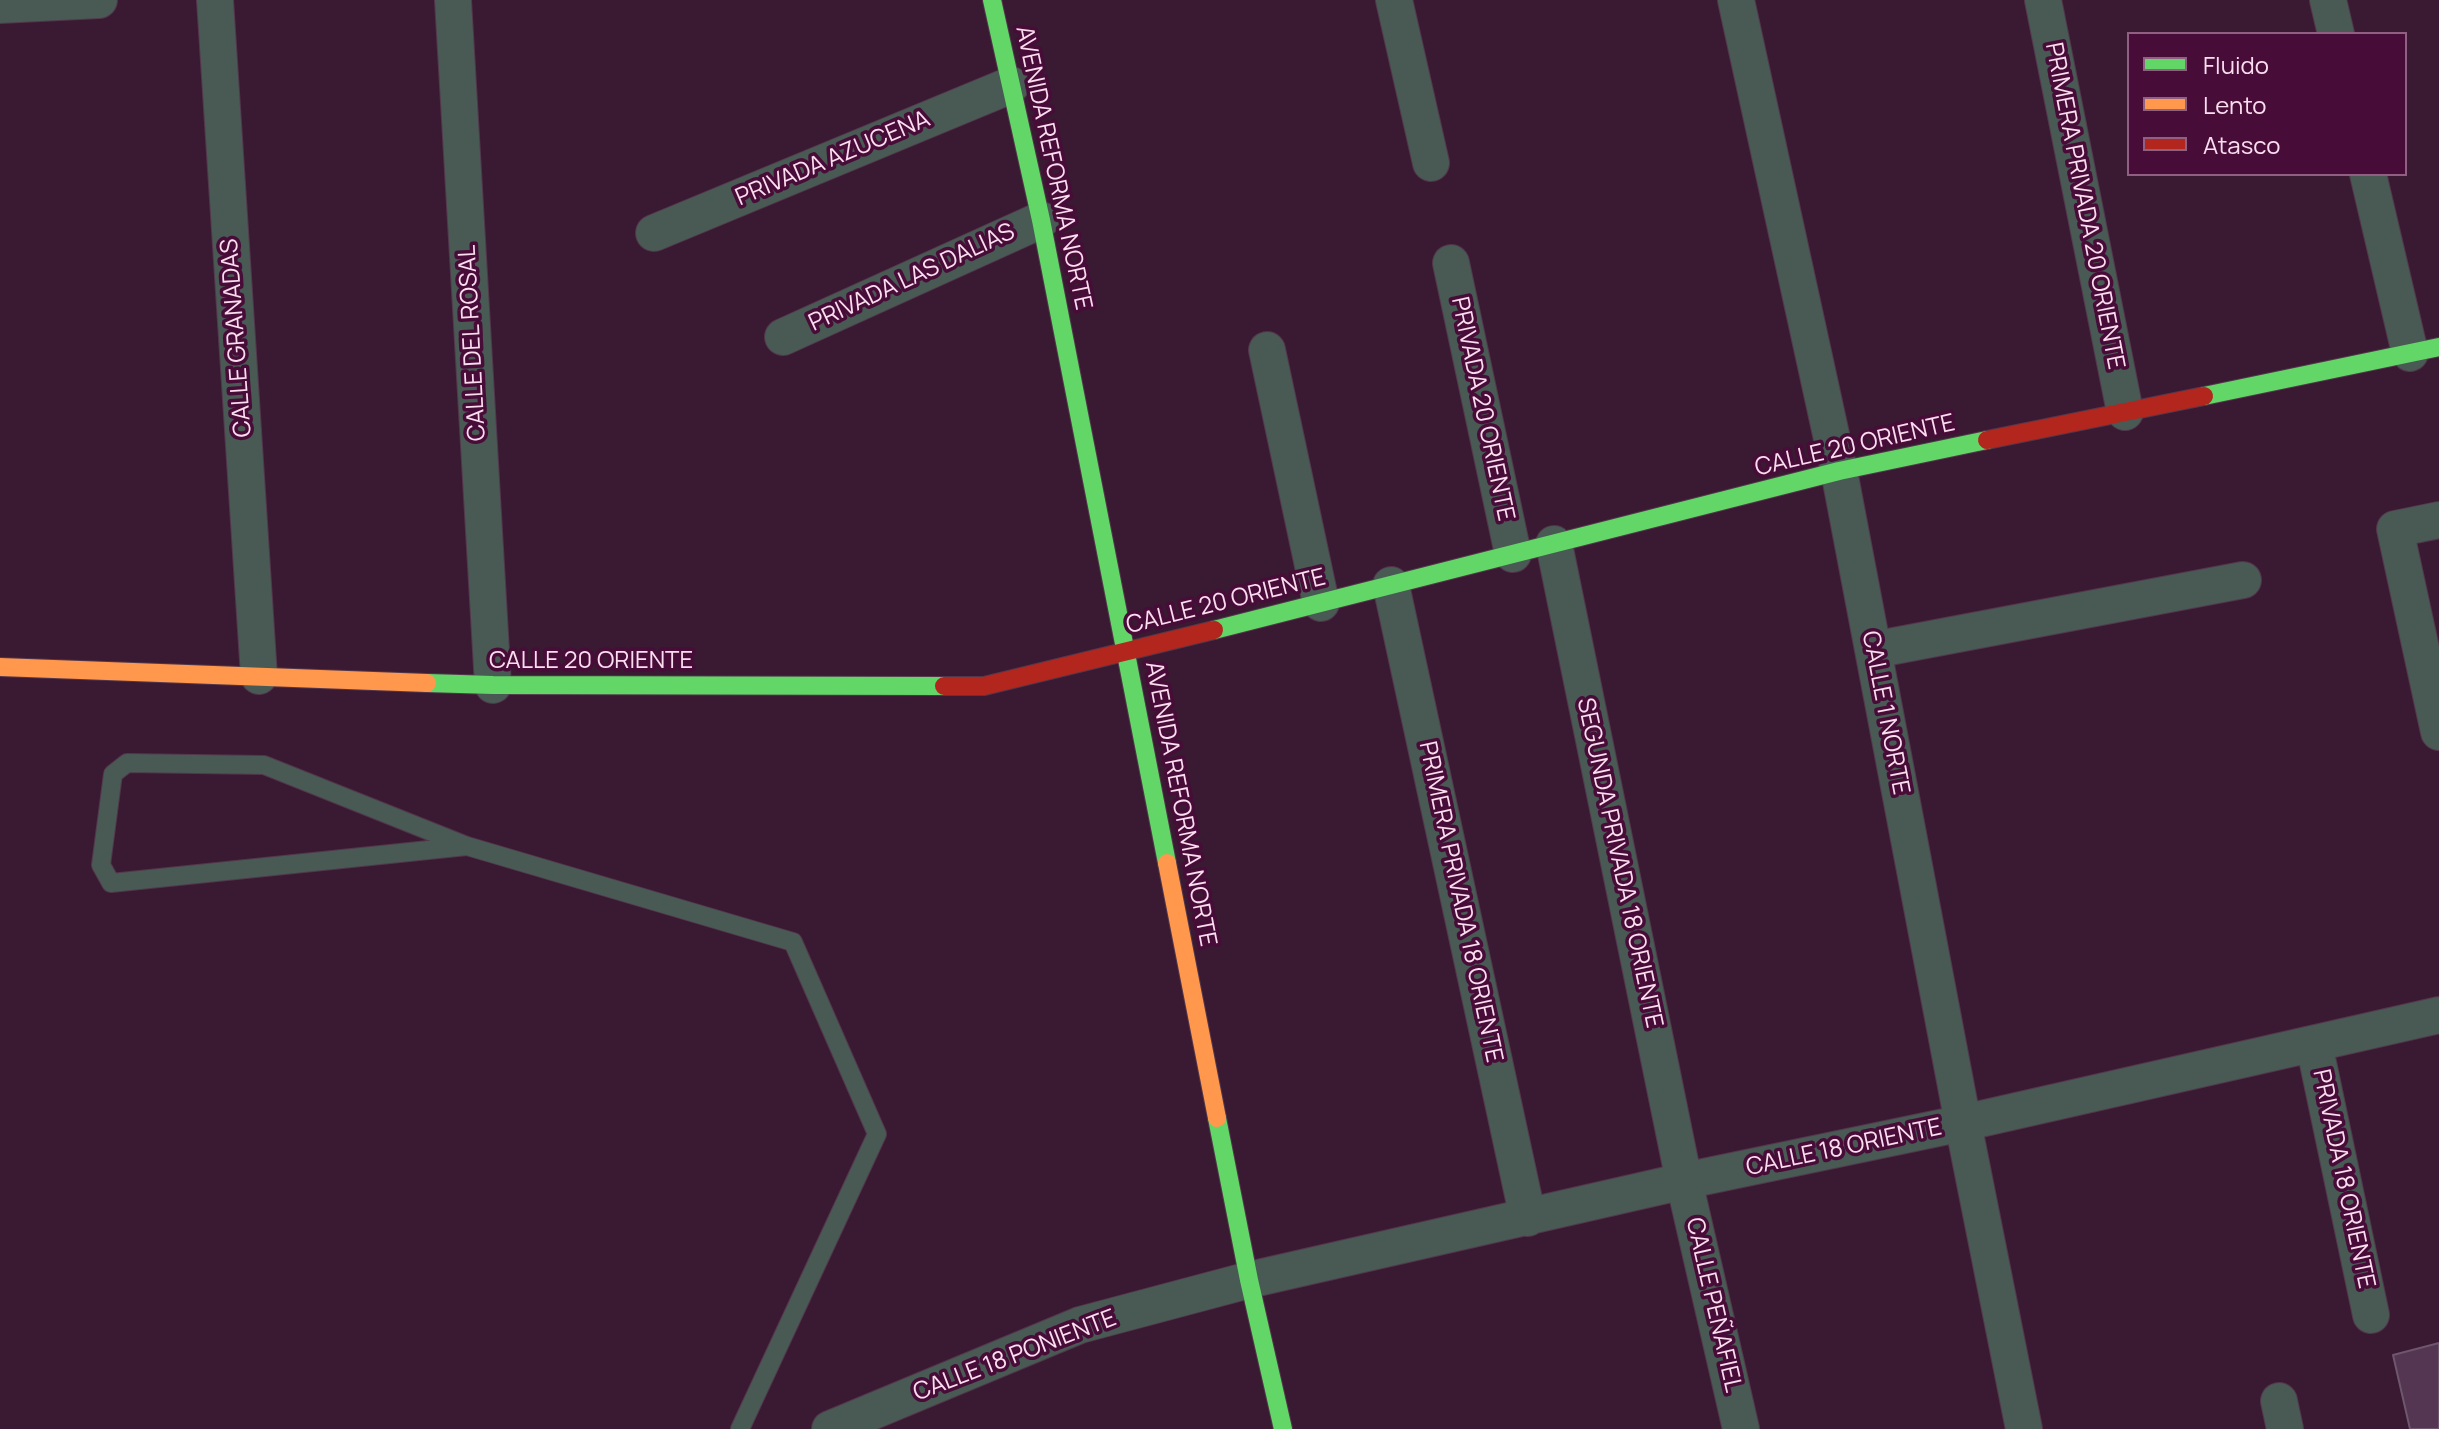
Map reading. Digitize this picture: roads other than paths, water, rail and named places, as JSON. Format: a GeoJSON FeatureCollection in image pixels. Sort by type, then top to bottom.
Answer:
{"type":"FeatureCollection","features":[{"type":"Feature","properties":{"kind":"street"},"geometry":{"type":"LineString","coordinates":[[0,5],[99,0]]}},
{"type":"Feature","properties":{"kind":"street","name":"CALLE GRANADAS"},"geometry":{"type":"LineString","coordinates":[[215,0],[259,676]]}},
{"type":"Feature","properties":{"kind":"street","name":"CALLE DEL ROSAL"},"geometry":{"type":"LineString","coordinates":[[453,0],[493,685]]}},
{"type":"Feature","properties":{"kind":"street","name":"AVENIDA REFORMA NORTE"},"geometry":{"type":"LineString","coordinates":[[992,0],[1041,220],[1249,1280],[1283,1429]]}},
{"type":"Feature","properties":{"kind":"street"},"geometry":{"type":"LineString","coordinates":[[1394,0],[1431,163]]}},
{"type":"Feature","properties":{"kind":"street","name":"CALLE 1 NORTE"},"geometry":{"type":"LineString","coordinates":[[1736,0],[1839,471],[2024,1429]]}},
{"type":"Feature","properties":{"kind":"street","name":"PRIMERA PRIVADA 20 ORIENTE"},"geometry":{"type":"LineString","coordinates":[[2043,0],[2125,412]]}},
{"type":"Feature","properties":{"kind":"street"},"geometry":{"type":"LineString","coordinates":[[2328,0],[2336,32]]}},
{"type":"Feature","properties":{"kind":"street","name":"PRIVADA AZUCENA"},"geometry":{"type":"LineString","coordinates":[[654,233],[1011,85]]}},
{"type":"Feature","properties":{"kind":"street"},"geometry":{"type":"LineString","coordinates":[[2369,176],[2424,350]]}},
{"type":"Feature","properties":{"kind":"street","name":"PRIVADA LAS DALIAS"},"geometry":{"type":"LineString","coordinates":[[783,337],[1041,220]]}},
{"type":"Feature","properties":{"kind":"street","name":"PRIVADA 20 ORIENTE"},"geometry":{"type":"LineString","coordinates":[[1451,263],[1513,554]]}},
{"type":"Feature","properties":{"kind":"street"},"geometry":{"type":"LineString","coordinates":[[1267,350],[1321,603]]}},
{"type":"Feature","properties":{"kind":"street","name":"CALLE 20 ORIENTE"},"geometry":{"type":"LineString","coordinates":[[0,667],[493,685],[984,686],[1839,471],[2424,350]]}},
{"type":"Feature","properties":{"kind":"street"},"geometry":{"type":"LineString","coordinates":[[2439,520],[2395,529],[2439,732]]}},
{"type":"Feature","properties":{"kind":"street","name":"SEGUNDA PRIVADA 18 ORIENTE"},"geometry":{"type":"LineString","coordinates":[[1554,544],[1684,1181]]}},
{"type":"Feature","properties":{"kind":"street"},"geometry":{"type":"LineString","coordinates":[[1873,650],[2243,580]]}},
{"type":"Feature","properties":{"kind":"street","name":"PRIMERA PRIVADA 18 ORIENTE"},"geometry":{"type":"LineString","coordinates":[[1391,585],[1528,1218]]}},
{"type":"Feature","properties":{"kind":"street","name":"CALLE 18 ORIENTE"},"geometry":{"type":"LineString","coordinates":[[1249,1280],[2439,1015]]}},
{"type":"Feature","properties":{"kind":"street","name":"PRIVADA 18 ORIENTE"},"geometry":{"type":"LineString","coordinates":[[2314,1044],[2371,1315]]}},
{"type":"Feature","properties":{"kind":"street","name":"CALLE PEÑAFIEL"},"geometry":{"type":"LineString","coordinates":[[1684,1181],[1741,1429]]}},
{"type":"Feature","properties":{"kind":"street","name":"CALLE 18 PONIENTE"},"geometry":{"type":"LineString","coordinates":[[830,1429],[1080,1325],[1249,1280]]}},
{"type":"Feature","properties":{"kind":"lane"},"geometry":{"type":"LineString","coordinates":[[467,846],[111,883],[101,865],[113,774],[127,763],[264,765],[467,846],[793,942],[877,1134],[740,1429]]}}]}
